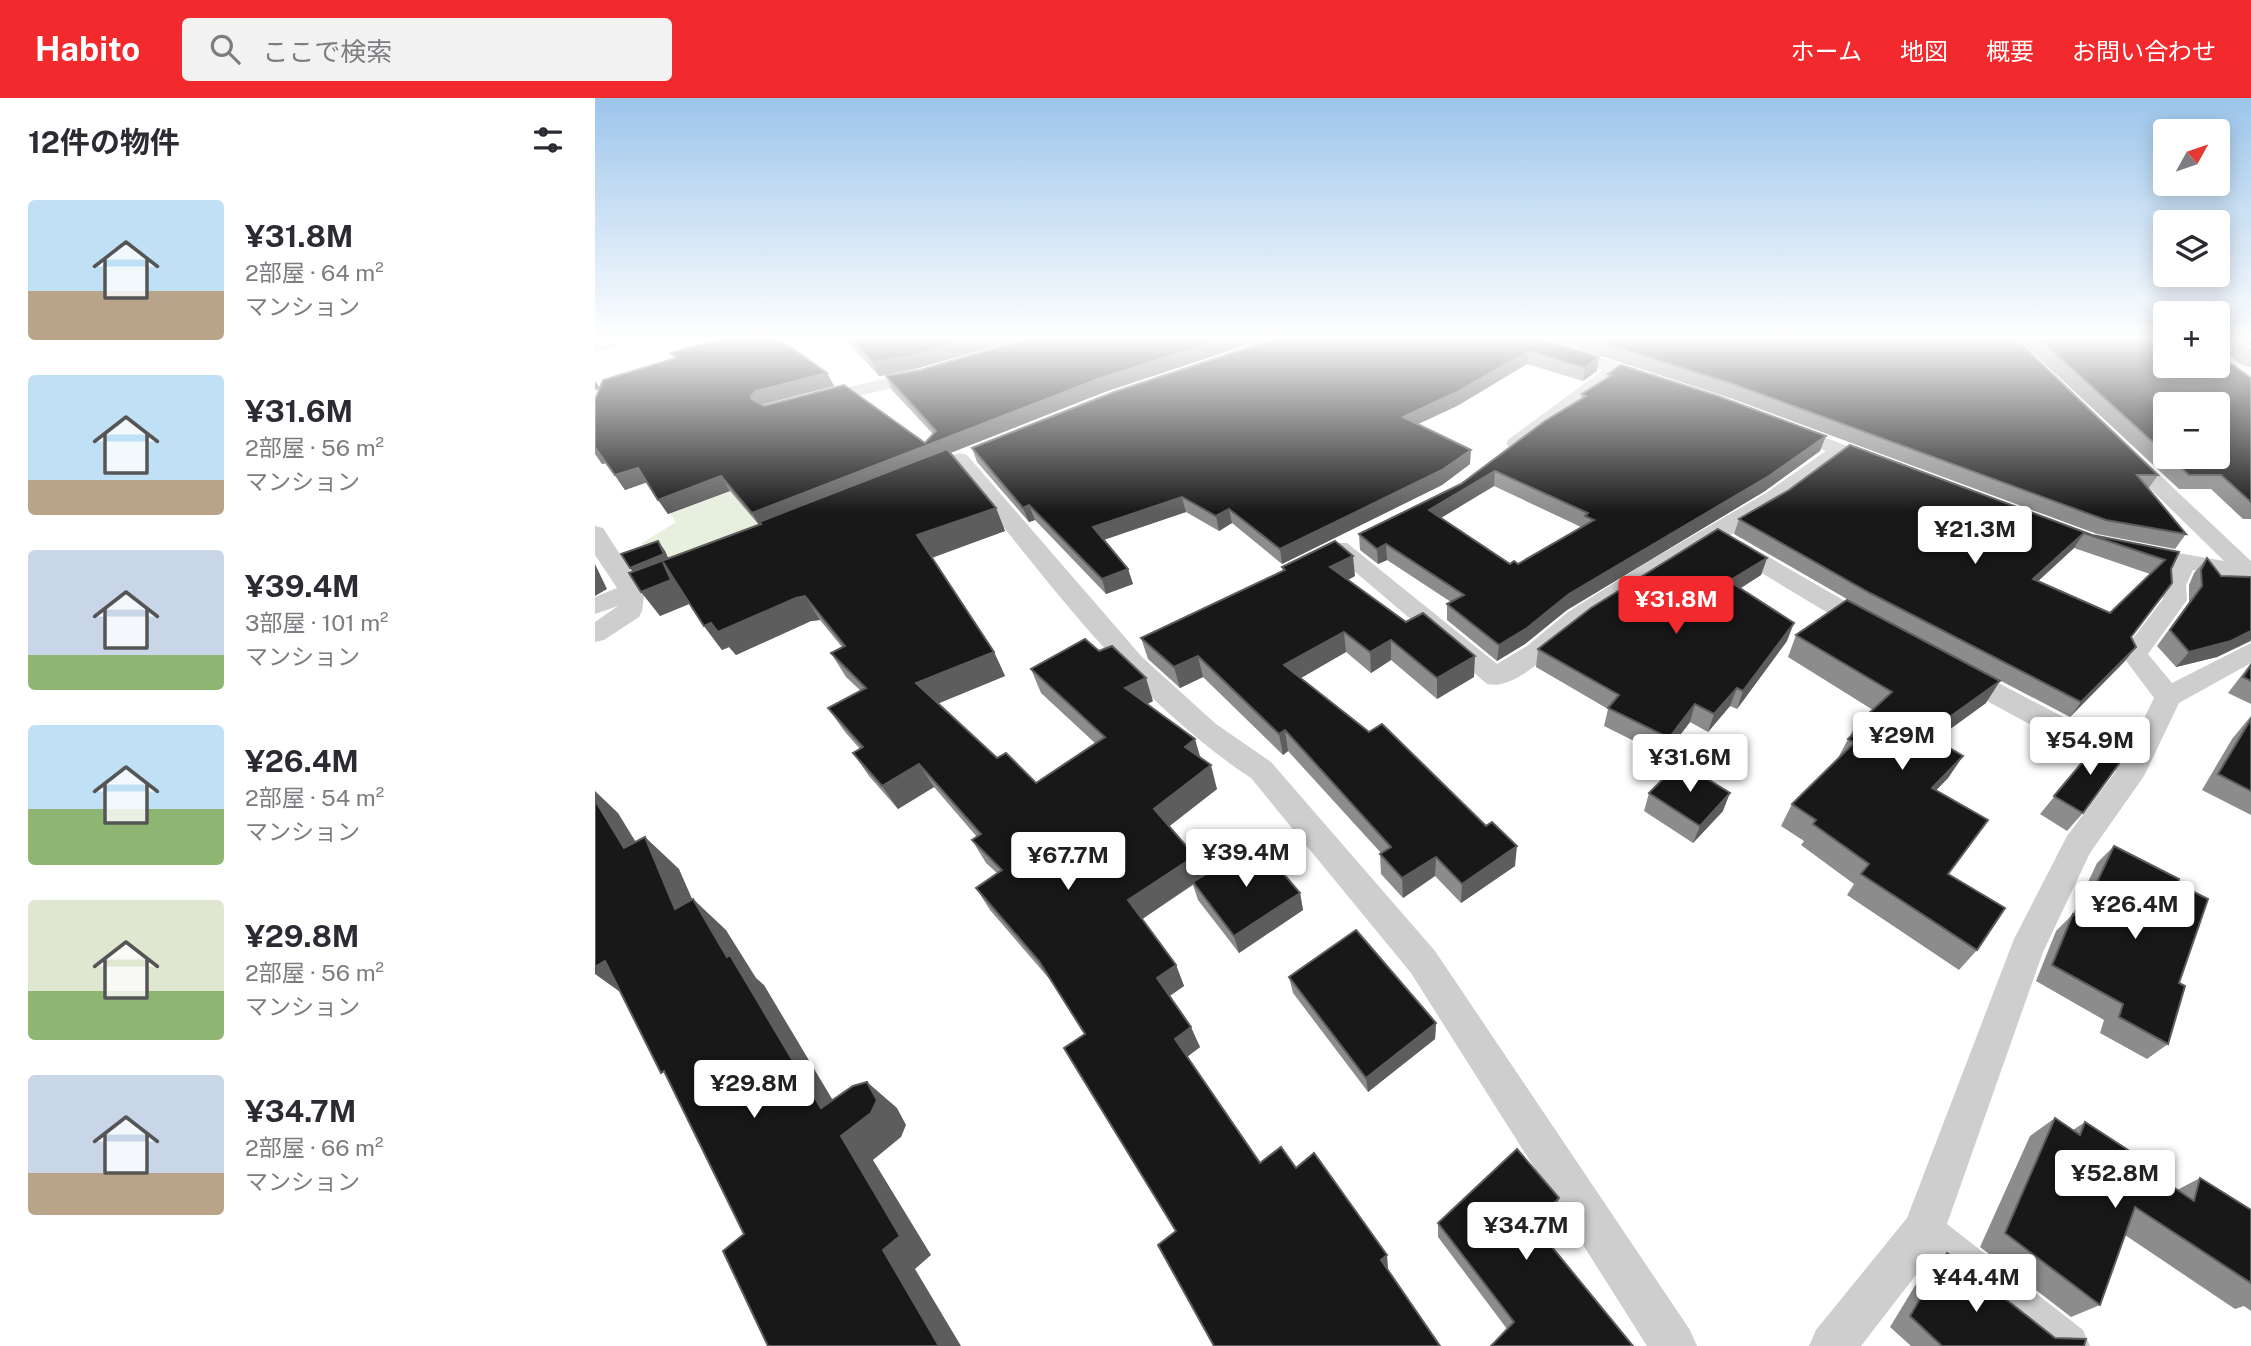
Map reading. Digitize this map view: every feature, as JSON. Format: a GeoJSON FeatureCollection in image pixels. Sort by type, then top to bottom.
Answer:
{"type":"FeatureCollection","features":[{"type":"Feature","properties":{"kind":"street"},"geometry":{"type":"LineString","coordinates":[[796,405],[832,396]]}},
{"type":"Feature","properties":{"kind":"street"},"geometry":{"type":"LineString","coordinates":[[1495,459],[1579,396]]}},
{"type":"Feature","properties":{"kind":"street"},"geometry":{"type":"LineString","coordinates":[[1769,422],[1901,473]]}},
{"type":"Feature","properties":{"kind":"street"},"geometry":{"type":"LineString","coordinates":[[2113,441],[2250,573]]}},
{"type":"Feature","properties":{"kind":"street"},"geometry":{"type":"LineString","coordinates":[[1339,548],[1496,677],[1516,666],[1577,618],[1774,498],[1840,450]]}},
{"type":"Feature","properties":{"kind":"street"},"geometry":{"type":"LineString","coordinates":[[935,469],[966,457],[1136,650],[1189,719],[1228,750],[1261,770],[1423,962],[1674,1346]]}},
{"type":"Feature","properties":{"kind":"street"},"geometry":{"type":"LineString","coordinates":[[1713,534],[1890,637]]}},
{"type":"Feature","properties":{"kind":"street"},"geometry":{"type":"LineString","coordinates":[[1315,560],[1364,536]]}},
{"type":"Feature","properties":{"kind":"street"},"geometry":{"type":"LineString","coordinates":[[595,634],[630,611],[632,592],[597,542]]}},
{"type":"Feature","properties":{"kind":"street"},"geometry":{"type":"LineString","coordinates":[[2118,548],[2250,573]]}},
{"type":"Feature","properties":{"kind":"street"},"geometry":{"type":"LineString","coordinates":[[2168,696],[2134,654],[2175,600],[2174,585],[2185,562]]}},
{"type":"Feature","properties":{"kind":"street"},"geometry":{"type":"LineString","coordinates":[[595,606],[695,567]]}},
{"type":"Feature","properties":{"kind":"street"},"geometry":{"type":"LineString","coordinates":[[1832,1346],[1923,1232],[2026,950],[2078,845],[2134,768],[2168,696],[2251,652]]}},
{"type":"Feature","properties":{"kind":"street"},"geometry":{"type":"LineString","coordinates":[[1939,663],[2134,768]]}},
{"type":"Feature","properties":{"kind":"street"},"geometry":{"type":"LineString","coordinates":[[1923,1232],[2067,1346]]}},
{"type":"Feature","properties":{"kind":"green space"},"geometry":{"type":"Polygon","coordinates":[[[708,484],[734,492],[767,526],[654,570],[642,543],[676,522],[662,501],[708,484]]]}},
{"type":"Feature","properties":{"kind":"building"},"geometry":{"type":"Polygon","coordinates":[[[597,396],[751,396],[764,406],[801,396],[860,396],[925,443],[936,431],[904,396],[1053,396],[752,513],[721,476],[658,500],[638,468],[615,475],[595,449],[597,396]]]}},
{"type":"Feature","properties":{"kind":"building"},"geometry":{"type":"Polygon","coordinates":[[[1103,396],[1448,396],[1403,417],[1471,450],[1442,470],[1280,549],[1229,509],[1216,516],[1182,497],[1093,527],[1128,569],[1102,579],[1029,505],[1023,508],[972,448],[1103,396]]]}},
{"type":"Feature","properties":{"kind":"building"},"geometry":{"type":"Polygon","coordinates":[[[1586,396],[1719,396],[1826,436],[1769,476],[1569,594],[1527,628],[1499,645],[1447,604],[1464,595],[1386,544],[1377,549],[1359,534],[1461,484],[1545,421],[1586,396]],[[1495,471],[1429,510],[1510,564],[1514,561],[1518,564],[1594,520],[1585,516],[1588,513],[1495,471]]]}},
{"type":"Feature","properties":{"kind":"building"},"geometry":{"type":"Polygon","coordinates":[[[1767,396],[2076,396],[2158,475],[2137,475],[2186,534],[2106,520],[1767,396]]]}},
{"type":"Feature","properties":{"kind":"building"},"geometry":{"type":"Polygon","coordinates":[[[2102,396],[2153,396],[2153,442],[2102,396]]]}},
{"type":"Feature","properties":{"kind":"building"},"geometry":{"type":"Polygon","coordinates":[[[2230,396],[2251,396],[2251,502],[2221,475],[2189,475],[2182,469],[2230,469],[2230,396]]]}},
{"type":"Feature","properties":{"kind":"building"},"geometry":{"type":"Polygon","coordinates":[[[1850,445],[2092,535],[2179,552],[2171,569],[2172,583],[2131,637],[2136,647],[2081,702],[1870,593],[1739,519],[1789,490],[1850,445]],[[2084,533],[2033,579],[2110,613],[2165,560],[2084,533]]]}},
{"type":"Feature","properties":{"kind":"building"},"geometry":{"type":"Polygon","coordinates":[[[947,449],[996,508],[917,535],[994,652],[916,683],[997,758],[1006,753],[1036,783],[1105,737],[1031,669],[1085,639],[1099,651],[1112,646],[1146,678],[1125,688],[1195,739],[1185,747],[1211,765],[1154,809],[1195,856],[1128,900],[1176,965],[1157,978],[1191,1027],[1175,1039],[1260,1163],[1281,1147],[1296,1168],[1314,1153],[1387,1255],[1381,1260],[1440,1346],[1214,1346],[1158,1245],[1176,1231],[1064,1048],[1085,1034],[1039,961],[976,888],[1002,870],[972,840],[981,834],[919,764],[882,786],[853,753],[863,747],[828,708],[866,688],[831,653],[845,646],[805,596],[718,632],[711,623],[704,626],[663,562],[671,580],[641,592],[629,573],[761,524],[759,522],[947,449]]]}},
{"type":"Feature","properties":{"kind":"building"},"geometry":{"type":"Polygon","coordinates":[[[1718,529],[1767,558],[1729,581],[1794,623],[1743,691],[1737,688],[1714,714],[1695,704],[1669,738],[1608,708],[1619,695],[1538,649],[1591,608],[1718,529]]]}},
{"type":"Feature","properties":{"kind":"building"},"geometry":{"type":"Polygon","coordinates":[[[658,541],[664,554],[630,568],[621,554],[658,541]]]}},
{"type":"Feature","properties":{"kind":"building"},"geometry":{"type":"Polygon","coordinates":[[[1335,541],[1353,556],[1330,567],[1406,622],[1423,613],[1475,656],[1437,678],[1391,640],[1370,652],[1344,632],[1284,665],[1369,732],[1382,724],[1486,826],[1492,822],[1517,846],[1462,884],[1436,857],[1402,878],[1380,854],[1391,847],[1285,730],[1279,734],[1198,656],[1174,667],[1141,638],[1285,570],[1282,567],[1335,541]]]}},
{"type":"Feature","properties":{"kind":"building"},"geometry":{"type":"Polygon","coordinates":[[[2207,558],[2221,576],[2251,577],[2251,631],[2231,641],[2189,652],[2170,630],[2202,586],[2201,570],[2207,558]]]}},
{"type":"Feature","properties":{"kind":"building"},"geometry":{"type":"Polygon","coordinates":[[[1847,600],[2000,681],[1926,734],[1963,756],[1932,788],[1988,820],[1948,874],[2005,908],[1977,950],[1861,874],[1869,864],[1813,824],[1816,820],[1792,804],[1854,743],[1848,739],[1860,729],[1855,726],[1892,692],[1796,635],[1847,600]]]}},
{"type":"Feature","properties":{"kind":"building"},"geometry":{"type":"Polygon","coordinates":[[[2251,665],[2251,681],[2243,677],[2251,665]]]}},
{"type":"Feature","properties":{"kind":"building"},"geometry":{"type":"Polygon","coordinates":[[[2251,719],[2251,791],[2218,774],[2251,719]]]}},
{"type":"Feature","properties":{"kind":"building"},"geometry":{"type":"Polygon","coordinates":[[[2101,740],[2126,754],[2083,813],[2054,796],[2101,740]]]}},
{"type":"Feature","properties":{"kind":"building"},"geometry":{"type":"Polygon","coordinates":[[[1680,762],[1730,793],[1700,826],[1649,793],[1680,762]]]}},
{"type":"Feature","properties":{"kind":"building"},"geometry":{"type":"Polygon","coordinates":[[[595,800],[624,848],[645,837],[675,909],[693,899],[727,957],[730,955],[821,1108],[853,1086],[867,1082],[877,1100],[871,1113],[841,1136],[900,1236],[883,1250],[939,1346],[768,1346],[723,1251],[744,1234],[664,1071],[661,1073],[605,961],[595,967],[595,800]]]}},
{"type":"Feature","properties":{"kind":"building"},"geometry":{"type":"Polygon","coordinates":[[[1257,843],[1300,893],[1234,936],[1193,882],[1257,843]]]}},
{"type":"Feature","properties":{"kind":"building"},"geometry":{"type":"Polygon","coordinates":[[[2114,846],[2179,879],[2178,884],[2208,899],[2179,983],[2185,986],[2168,1044],[2119,1017],[2123,1004],[2052,965],[2073,914],[2080,918],[2114,846]]]}},
{"type":"Feature","properties":{"kind":"building"},"geometry":{"type":"Polygon","coordinates":[[[1356,930],[1436,1023],[1366,1078],[1289,977],[1356,930]]]}},
{"type":"Feature","properties":{"kind":"building"},"geometry":{"type":"Polygon","coordinates":[[[2055,1118],[2080,1135],[2085,1122],[2131,1152],[2130,1158],[2194,1201],[2200,1178],[2251,1210],[2251,1283],[2135,1207],[2100,1305],[2005,1233],[2055,1118]]]}},
{"type":"Feature","properties":{"kind":"building"},"geometry":{"type":"Polygon","coordinates":[[[1517,1149],[1559,1198],[1533,1224],[1633,1346],[1491,1346],[1514,1322],[1438,1223],[1517,1149]]]}},
{"type":"Feature","properties":{"kind":"building"},"geometry":{"type":"Polygon","coordinates":[[[1947,1253],[2055,1338],[2086,1339],[2084,1346],[1942,1346],[1910,1316],[1947,1253]]]}}]}
